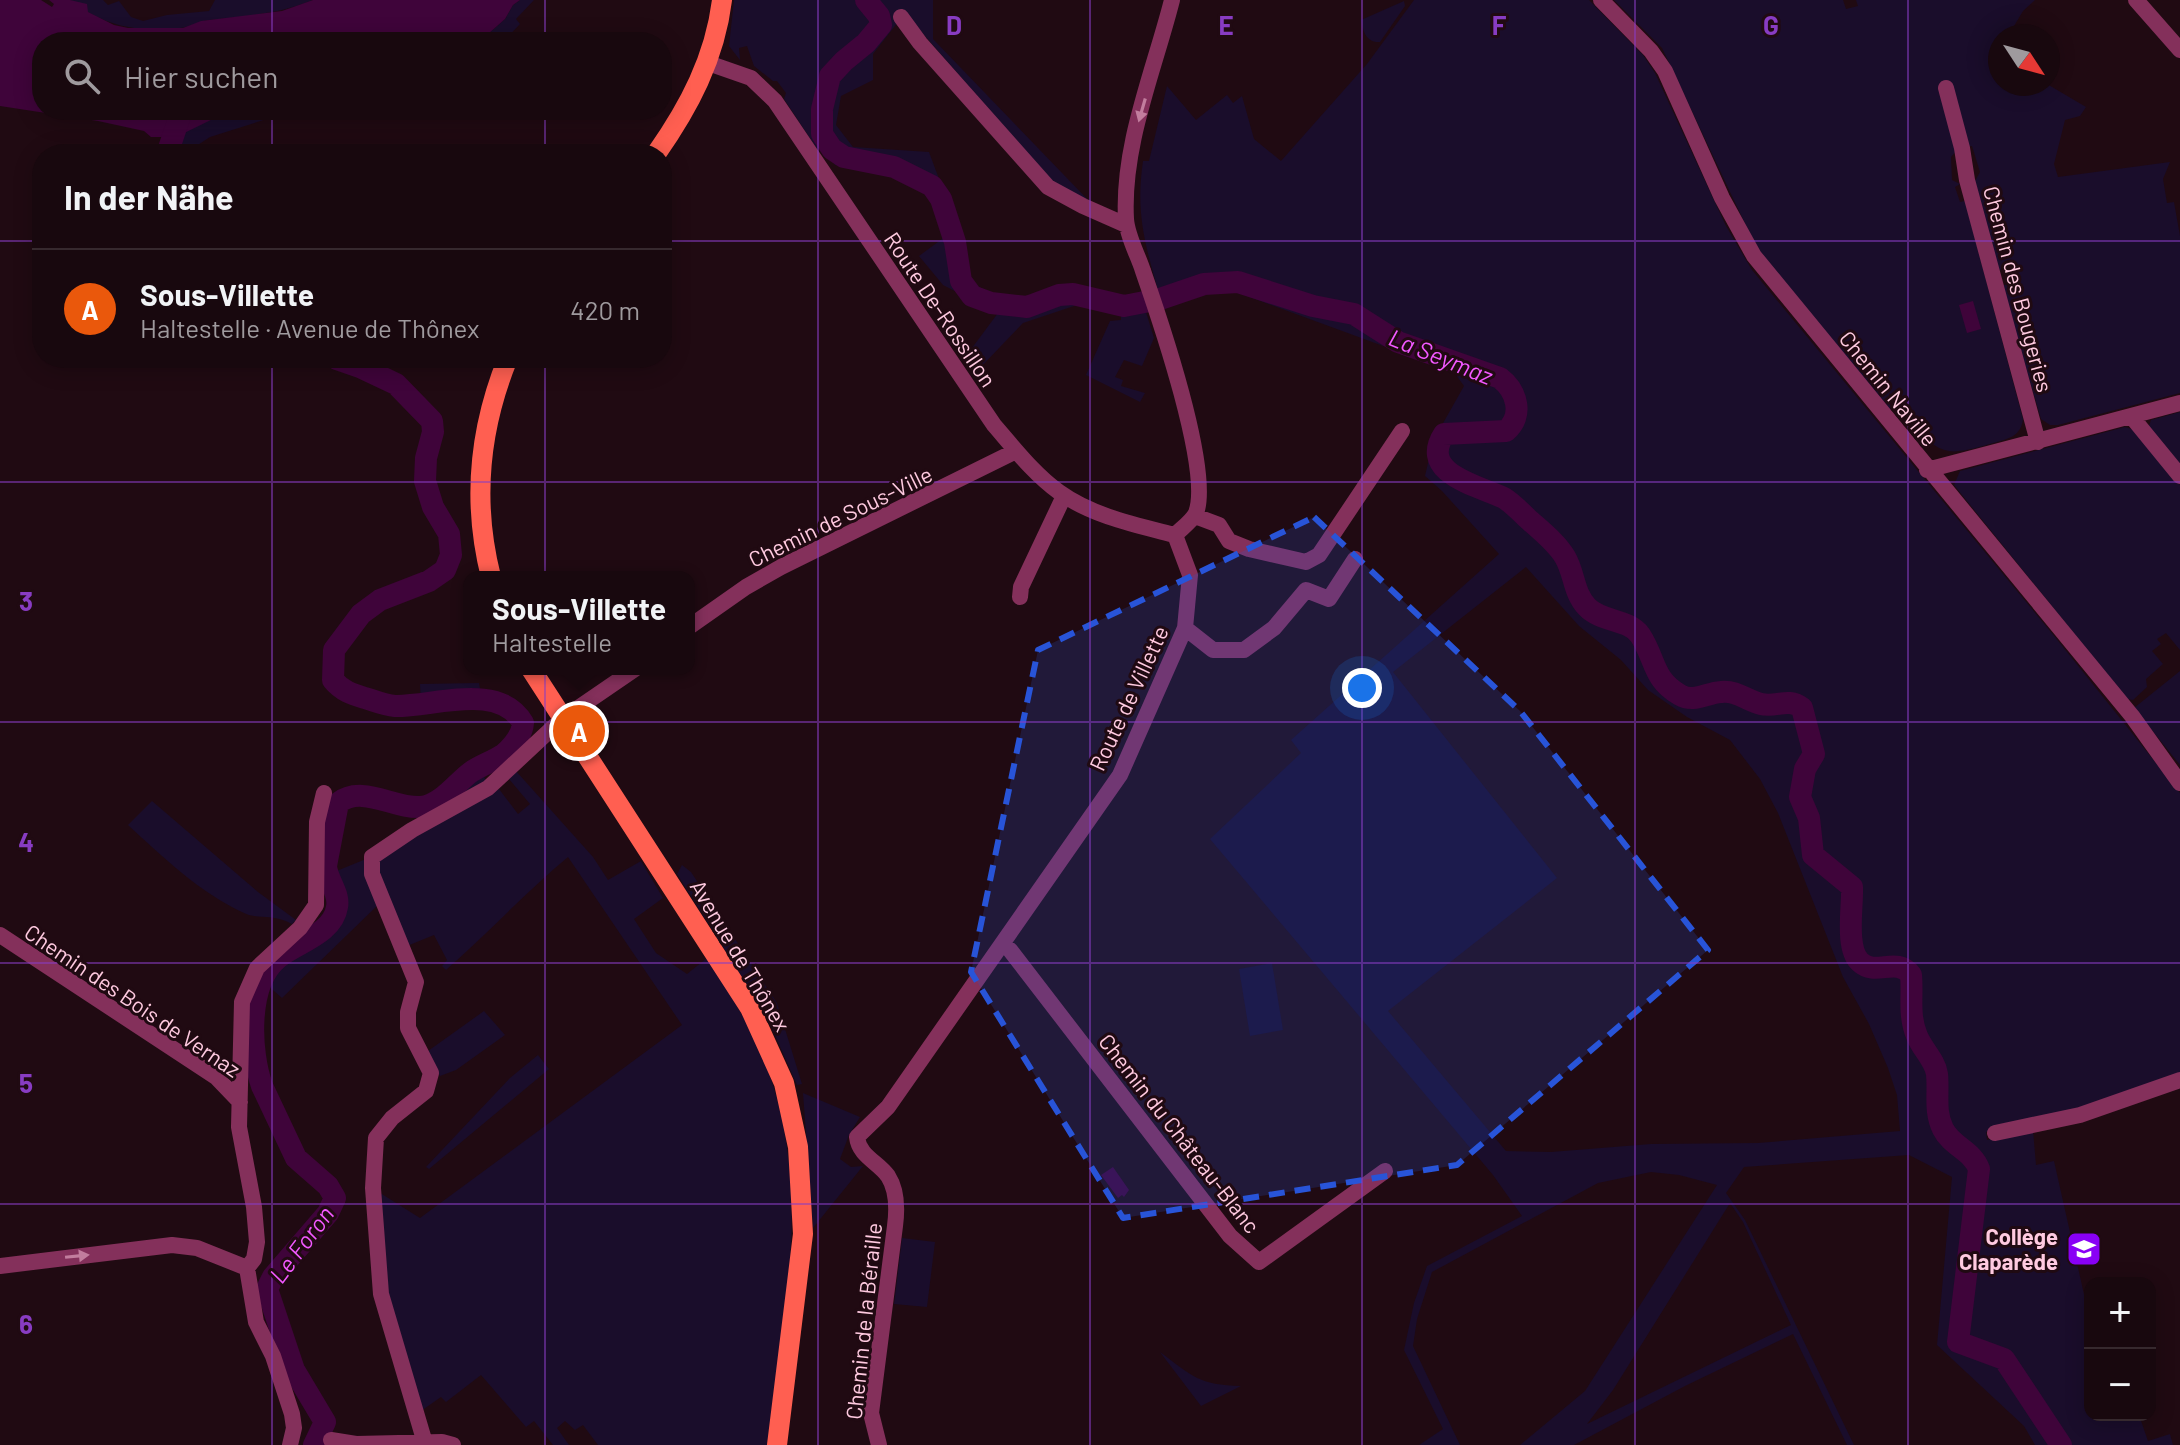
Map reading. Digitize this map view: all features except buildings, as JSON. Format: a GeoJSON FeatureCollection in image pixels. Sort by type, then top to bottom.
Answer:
{"type":"FeatureCollection","features":[{"type":"Feature","properties":{"kind":"main road"},"geometry":{"type":"LineString","coordinates":[[662,144],[691,99],[708,63],[722,0]]}},
{"type":"Feature","properties":{"kind":"main road"},"geometry":{"type":"LineString","coordinates":[[490,571],[480,517],[480,470],[488,414],[504,368]]}},
{"type":"Feature","properties":{"kind":"main road","name":"Avenue de Thônex"},"geometry":{"type":"LineString","coordinates":[[535,675],[750,1008],[784,1083],[798,1147],[803,1234],[777,1445]]}},
{"type":"Feature","properties":{"kind":"street"},"geometry":{"type":"LineString","coordinates":[[1172,0],[1125,182],[1126,225],[1189,419],[1199,498],[1195,516],[1175,535]]}},
{"type":"Feature","properties":{"kind":"street","name":"Chemin Naville"},"geometry":{"type":"LineString","coordinates":[[1601,0],[1651,51],[1665,71],[1722,198],[1754,256],[2132,716],[2180,783]]}},
{"type":"Feature","properties":{"kind":"street"},"geometry":{"type":"LineString","coordinates":[[2136,0],[2180,50]]}},
{"type":"Feature","properties":{"kind":"street"},"geometry":{"type":"LineString","coordinates":[[901,17],[920,43],[1048,187],[1126,225]]}},
{"type":"Feature","properties":{"kind":"street","name":"Route De-Rossillon"},"geometry":{"type":"LineString","coordinates":[[708,63],[751,78],[775,101],[994,425],[1016,451],[1064,496],[1114,518],[1175,535]]}},
{"type":"Feature","properties":{"kind":"street","name":"Chemin des Bougeries"},"geometry":{"type":"LineString","coordinates":[[1946,88],[1967,180],[2038,442]]}},
{"type":"Feature","properties":{"kind":"street"},"geometry":{"type":"LineString","coordinates":[[1927,470],[2180,403]]}},
{"type":"Feature","properties":{"kind":"street"},"geometry":{"type":"LineString","coordinates":[[2131,416],[2180,476]]}},
{"type":"Feature","properties":{"kind":"street"},"geometry":{"type":"LineString","coordinates":[[1195,516],[1219,525],[1229,541],[1249,549],[1306,562],[1314,560],[1402,431]]}},
{"type":"Feature","properties":{"kind":"street","name":"Chemin de Sous-Ville"},"geometry":{"type":"LineString","coordinates":[[695,623],[781,567],[1016,451]]}},
{"type":"Feature","properties":{"kind":"street"},"geometry":{"type":"LineString","coordinates":[[1020,597],[1021,587],[1064,496]]}},
{"type":"Feature","properties":{"kind":"street","name":"Route de Villette"},"geometry":{"type":"LineString","coordinates":[[895,1201],[887,1175],[861,1149],[857,1142],[858,1134],[888,1107],[1120,775],[1185,628],[1190,575],[1175,535]]}},
{"type":"Feature","properties":{"kind":"street"},"geometry":{"type":"LineString","coordinates":[[1185,628],[1213,650],[1244,650],[1274,628],[1306,590],[1329,599],[1355,559]]}},
{"type":"Feature","properties":{"kind":"street"},"geometry":{"type":"LineString","coordinates":[[425,1443],[381,1294],[373,1188],[376,1138],[392,1118],[426,1091],[431,1073],[408,1028],[408,1012],[416,982],[370,865],[372,857],[488,788],[562,719],[626,675]]}},
{"type":"Feature","properties":{"kind":"street"},"geometry":{"type":"LineString","coordinates":[[290,1445],[294,1428],[292,1414],[273,1356],[256,1322],[247,1268],[256,1252],[257,1233],[240,1135],[240,1016],[243,997],[257,968],[300,928],[316,905],[317,822],[324,793]]}},
{"type":"Feature","properties":{"kind":"street","name":"Chemin des Bois de Vernaz"},"geometry":{"type":"LineString","coordinates":[[0,935],[216,1077],[240,1102]]}},
{"type":"Feature","properties":{"kind":"street","name":"Chemin du Château-Blanc"},"geometry":{"type":"LineString","coordinates":[[1003,944],[1230,1236],[1259,1262],[1385,1171]]}},
{"type":"Feature","properties":{"kind":"street"},"geometry":{"type":"LineString","coordinates":[[1995,1133],[2080,1115],[2180,1080]]}},
{"type":"Feature","properties":{"kind":"street","name":"Chemin de la Béraille"},"geometry":{"type":"LineString","coordinates":[[879,1445],[871,1413],[895,1226],[895,1201]]}},
{"type":"Feature","properties":{"kind":"street"},"geometry":{"type":"LineString","coordinates":[[0,1266],[172,1245],[197,1248],[247,1268]]}},
{"type":"Feature","properties":{"kind":"street"},"geometry":{"type":"LineString","coordinates":[[331,1440],[356,1444],[453,1445]]}},
{"type":"Feature","properties":{"kind":"highlighted area"},"geometry":{"type":"Polygon","coordinates":[[[1314,517],[1520,711],[1708,950],[1457,1165],[1123,1218],[971,972],[1038,650],[1314,517]]]}},
{"type":"Feature","properties":{"kind":"shaded area"},"geometry":{"type":"Polygon","coordinates":[[[0,0],[41,0],[52,7],[54,4],[49,0],[70,0],[87,4],[88,12],[114,25],[183,28],[201,21],[282,11],[313,0],[520,0],[490,32],[32,32],[32,111],[0,106],[0,0]]]}},
{"type":"Feature","properties":{"kind":"shaded area"},"geometry":{"type":"Polygon","coordinates":[[[70,0],[103,0],[108,5],[119,1],[131,17],[143,21],[209,11],[215,0],[313,0],[262,14],[206,21],[180,28],[150,29],[108,22],[70,0]]]}},
{"type":"Feature","properties":{"kind":"shaded area"},"geometry":{"type":"Polygon","coordinates":[[[520,0],[534,0],[516,19],[520,24],[512,32],[490,32],[505,19],[520,0]]]}},
{"type":"Feature","properties":{"kind":"shaded area"},"geometry":{"type":"Polygon","coordinates":[[[734,0],[933,0],[933,39],[1091,203],[1052,182],[905,13],[873,54],[873,80],[841,96],[836,125],[853,147],[929,152],[954,219],[952,272],[1003,300],[1077,290],[1080,304],[1023,323],[978,370],[966,356],[998,313],[943,285],[919,256],[942,239],[941,221],[930,197],[887,172],[835,165],[823,146],[817,149],[784,99],[786,93],[777,81],[754,66],[747,46],[739,48],[740,60],[729,46],[734,0]]]}},
{"type":"Feature","properties":{"kind":"shaded area"},"geometry":{"type":"Polygon","coordinates":[[[1414,0],[1589,0],[1643,55],[1655,73],[1726,226],[1752,270],[2180,793],[2180,1075],[2040,1121],[1986,1132],[1987,1140],[2033,1130],[2036,1165],[2054,1161],[2084,1294],[2084,1421],[2141,1421],[2148,1441],[2170,1434],[2173,1445],[2035,1445],[2024,1426],[1937,1345],[1952,1177],[1909,1155],[1744,1167],[1726,1193],[1745,1220],[1854,1445],[1847,1445],[1793,1334],[1685,1386],[1574,1445],[1520,1445],[1585,1391],[1717,1185],[1679,1175],[1651,1172],[1598,1183],[1432,1272],[1417,1319],[1413,1346],[1460,1445],[1419,1445],[1443,1429],[1404,1350],[1414,1303],[1427,1266],[1522,1216],[1493,1175],[1210,839],[1301,753],[1291,740],[1499,554],[1425,476],[1433,441],[1464,386],[1454,372],[1222,287],[1220,280],[1181,288],[1160,298],[1143,231],[1140,198],[1143,161],[1149,161],[1167,86],[1196,120],[1227,95],[1233,103],[1242,96],[1254,139],[1281,161],[1367,64],[1414,0]],[[1526,567],[1393,672],[1557,878],[1388,1011],[1506,1151],[1551,1152],[1651,1144],[1758,1143],[1900,1131],[1897,1095],[1888,1068],[1869,1024],[1843,977],[1778,813],[1760,779],[1730,740],[1687,717],[1648,690],[1621,660],[1579,626],[1526,567]],[[1730,1203],[1613,1390],[1587,1424],[1791,1325],[1743,1222],[1730,1203]]]}},
{"type":"Feature","properties":{"kind":"shaded area"},"geometry":{"type":"Polygon","coordinates":[[[1614,0],[1843,0],[1846,9],[1858,6],[1856,0],[2035,0],[2015,24],[1988,24],[1988,96],[2060,96],[2060,92],[2086,107],[2080,116],[2065,120],[2054,164],[2058,177],[2170,162],[2163,179],[2167,203],[2174,202],[2180,236],[2180,393],[2058,425],[2050,425],[2041,419],[2002,286],[2013,282],[2009,268],[1999,270],[1975,181],[1980,172],[1972,146],[1965,147],[1951,157],[1952,180],[1960,184],[1955,187],[1960,202],[1965,201],[2023,419],[2018,432],[2002,441],[1959,451],[1937,447],[1919,431],[1889,393],[1891,412],[1757,249],[1662,48],[1614,0]]]}},
{"type":"Feature","properties":{"kind":"shaded area"},"geometry":{"type":"Polygon","coordinates":[[[1404,1],[1405,6],[1380,42],[1368,38],[1361,20],[1404,1]]]}},
{"type":"Feature","properties":{"kind":"shaded area"},"geometry":{"type":"Polygon","coordinates":[[[91,120],[211,120],[176,137],[151,137],[144,131],[91,120]]]}},
{"type":"Feature","properties":{"kind":"shaded area"},"geometry":{"type":"Polygon","coordinates":[[[210,120],[264,120],[210,137],[199,144],[175,144],[180,133],[210,120]]]}},
{"type":"Feature","properties":{"kind":"shaded area"},"geometry":{"type":"Polygon","coordinates":[[[1973,301],[1981,329],[1967,333],[1959,305],[1973,301]]]}},
{"type":"Feature","properties":{"kind":"shaded area"},"geometry":{"type":"Polygon","coordinates":[[[1145,309],[1154,338],[1142,366],[1124,360],[1115,377],[1123,380],[1121,386],[1145,393],[1140,402],[1086,375],[1110,321],[1121,320],[1121,310],[1145,309]]]}},
{"type":"Feature","properties":{"kind":"shaded area"},"geometry":{"type":"Polygon","coordinates":[[[2180,412],[2180,467],[2148,429],[2151,420],[2180,412]]]}},
{"type":"Feature","properties":{"kind":"shaded area"},"geometry":{"type":"Polygon","coordinates":[[[2125,427],[2135,430],[2180,485],[2180,650],[2166,633],[2157,639],[2161,644],[2152,651],[2163,664],[2146,679],[2147,687],[2133,700],[2127,699],[1954,485],[1960,471],[2125,427]]]}},
{"type":"Feature","properties":{"kind":"shaded area"},"geometry":{"type":"Polygon","coordinates":[[[2180,671],[2180,765],[2134,708],[2180,671]]]}},
{"type":"Feature","properties":{"kind":"shaded area"},"geometry":{"type":"Polygon","coordinates":[[[479,683],[482,700],[421,705],[420,684],[479,683]]]}},
{"type":"Feature","properties":{"kind":"shaded area"},"geometry":{"type":"Polygon","coordinates":[[[481,771],[488,784],[432,815],[428,809],[481,771]]]}},
{"type":"Feature","properties":{"kind":"shaded area"},"geometry":{"type":"Polygon","coordinates":[[[516,771],[593,857],[608,880],[641,861],[663,898],[634,919],[656,953],[687,974],[707,958],[749,1026],[768,1070],[782,1117],[792,1210],[786,1303],[767,1445],[598,1445],[583,1425],[575,1430],[565,1421],[557,1428],[569,1445],[553,1445],[534,1421],[526,1427],[481,1375],[446,1402],[441,1397],[421,1411],[387,1292],[377,1191],[420,1218],[682,1025],[568,857],[446,970],[442,966],[447,960],[434,935],[407,946],[377,865],[381,855],[499,789],[518,814],[530,804],[509,779],[516,771]]]}},
{"type":"Feature","properties":{"kind":"shaded area"},"geometry":{"type":"Polygon","coordinates":[[[152,801],[258,892],[296,920],[292,924],[244,913],[183,874],[128,825],[152,801]]]}},
{"type":"Feature","properties":{"kind":"shaded area"},"geometry":{"type":"Polygon","coordinates":[[[366,859],[379,904],[282,998],[266,984],[278,964],[333,930],[342,906],[341,889],[334,872],[366,859]]]}},
{"type":"Feature","properties":{"kind":"shaded area"},"geometry":{"type":"Polygon","coordinates":[[[682,865],[691,872],[777,1003],[802,1084],[797,1085],[766,1015],[677,874],[682,865]]]}},
{"type":"Feature","properties":{"kind":"shaded area"},"geometry":{"type":"Polygon","coordinates":[[[1272,963],[1283,1030],[1250,1036],[1239,969],[1272,963]]]}},
{"type":"Feature","properties":{"kind":"shaded area"},"geometry":{"type":"Polygon","coordinates":[[[484,1011],[505,1035],[456,1070],[440,1076],[428,1051],[484,1011]]]}},
{"type":"Feature","properties":{"kind":"shaded area"},"geometry":{"type":"Polygon","coordinates":[[[538,1055],[549,1069],[429,1169],[426,1167],[510,1078],[538,1055]]]}},
{"type":"Feature","properties":{"kind":"shaded area"},"geometry":{"type":"Polygon","coordinates":[[[803,1093],[860,1117],[840,1159],[851,1167],[863,1166],[813,1228],[803,1093]]]}},
{"type":"Feature","properties":{"kind":"shaded area"},"geometry":{"type":"Polygon","coordinates":[[[1113,1167],[1129,1190],[1124,1197],[1118,1198],[1101,1175],[1113,1167]]]}},
{"type":"Feature","properties":{"kind":"shaded area"},"geometry":{"type":"Polygon","coordinates":[[[902,1238],[935,1242],[927,1307],[894,1304],[902,1238]]]}},
{"type":"Feature","properties":{"kind":"shaded area"},"geometry":{"type":"Polygon","coordinates":[[[1160,1352],[1197,1378],[1215,1384],[1241,1386],[1201,1406],[1160,1352]]]}},
{"type":"Feature","properties":{"kind":"waterway","name":"La Seymaz"},"geometry":{"type":"LineString","coordinates":[[866,0],[879,16],[881,25],[830,76],[822,109],[822,134],[832,149],[844,157],[894,167],[932,186],[941,199],[955,242],[961,281],[972,296],[991,303],[1027,307],[1059,295],[1073,294],[1124,306],[1160,299],[1204,284],[1238,282],[1313,306],[1354,314],[1398,342],[1500,378],[1511,390],[1516,404],[1512,425],[1506,431],[1444,434],[1438,448],[1439,459],[1445,469],[1468,483],[1504,498],[1548,536],[1565,557],[1579,595],[1587,607],[1635,630],[1659,675],[1671,689],[1685,697],[1727,692],[1761,704],[1792,703],[1802,708],[1814,754],[1805,769],[1800,797],[1809,818],[1813,855],[1852,887],[1851,937],[1855,956],[1866,966],[1899,967],[1911,975],[1914,1028],[1936,1069],[1940,1122],[1951,1140],[1972,1157],[1979,1169],[1958,1342],[2004,1359],[2061,1445]]}},
{"type":"Feature","properties":{"kind":"waterway","name":"Le Foron"},"geometry":{"type":"LineString","coordinates":[[170,144],[179,120]]}},
{"type":"Feature","properties":{"kind":"waterway","name":"Le Foron"},"geometry":{"type":"LineString","coordinates":[[314,1445],[325,1422],[294,1370],[267,1289],[273,1277],[328,1213],[335,1198],[328,1186],[296,1158],[262,1086],[253,1037],[260,984],[278,958],[321,931],[334,916],[337,897],[326,866],[338,803],[347,798],[368,796],[411,807],[428,805],[442,798],[471,772],[504,754],[521,732],[523,723],[512,710],[482,699],[391,705],[352,693],[333,680],[334,650],[361,614],[380,600],[429,581],[445,570],[451,555],[449,534],[433,507],[425,481],[432,421],[396,384],[362,368]]}},
{"type":"Feature","properties":{"kind":"place","name":"Sous-Villette"},"geometry":{"type":"Point","coordinates":[579,731]}},
{"type":"Feature","properties":{"kind":"place","name":"Collège Claparède"},"geometry":{"type":"Point","coordinates":[2084,1249]}}]}
